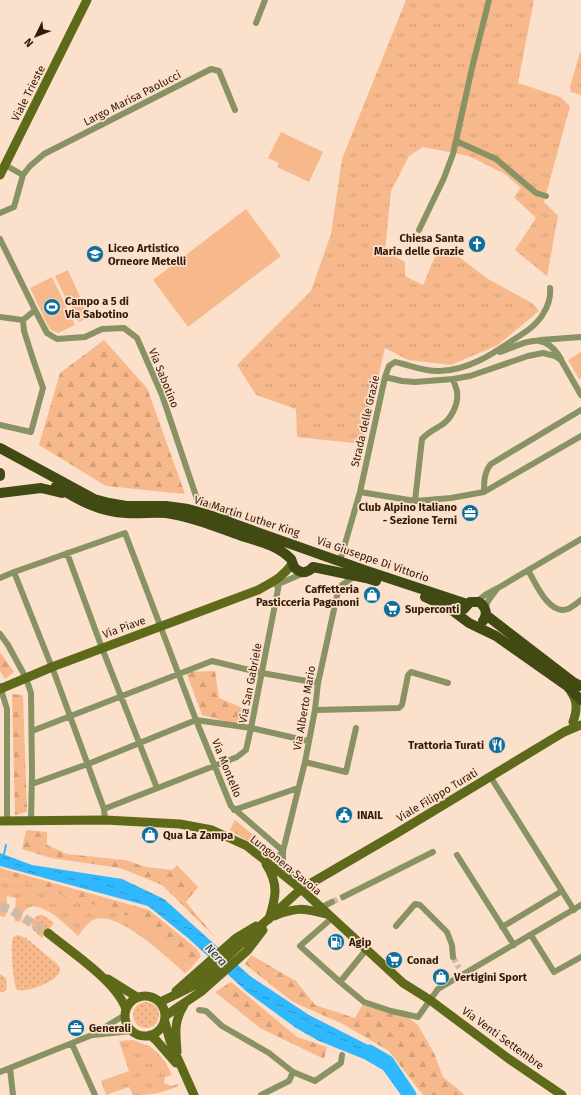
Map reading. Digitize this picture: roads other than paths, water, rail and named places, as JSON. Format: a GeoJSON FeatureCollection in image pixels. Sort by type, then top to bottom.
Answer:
{"type":"FeatureCollection","features":[{"type":"Feature","properties":{"kind":"main road","name":"Via Martin Luther King"},"geometry":{"type":"LineString","coordinates":[[0,448],[94,499],[126,506],[166,506],[188,509],[231,522],[308,549]]}},
{"type":"Feature","properties":{"kind":"main road","name":"Via Martin Luther King"},"geometry":{"type":"LineString","coordinates":[[0,456],[47,480],[75,498],[91,506],[126,513],[165,513],[186,517],[278,548],[292,561]]}},
{"type":"Feature","properties":{"kind":"main road"},"geometry":{"type":"LineString","coordinates":[[0,493],[41,488],[50,489],[75,498]]}},
{"type":"Feature","properties":{"kind":"main road","name":"Via Martin Luther King"},"geometry":{"type":"LineString","coordinates":[[292,561],[294,552],[300,548],[308,549]]}},
{"type":"Feature","properties":{"kind":"main road","name":"Via Giuseppe Di Vittorio"},"geometry":{"type":"LineString","coordinates":[[308,549],[340,561],[472,603],[482,604],[486,612],[581,686]]}},
{"type":"Feature","properties":{"kind":"main road","name":"Via Giuseppe Di Vittorio"},"geometry":{"type":"LineString","coordinates":[[308,549],[314,553],[316,560],[313,567],[366,578],[434,600],[449,608],[469,623],[496,636],[567,686],[581,700],[581,708]]}},
{"type":"Feature","properties":{"kind":"main road"},"geometry":{"type":"LineString","coordinates":[[292,561],[296,570],[304,573]]}},
{"type":"Feature","properties":{"kind":"main road","name":"Via Piave"},"geometry":{"type":"LineString","coordinates":[[304,573],[308,572],[313,567]]}},
{"type":"Feature","properties":{"kind":"main road"},"geometry":{"type":"LineString","coordinates":[[464,618],[463,612],[472,603]]}},
{"type":"Feature","properties":{"kind":"main road"},"geometry":{"type":"LineString","coordinates":[[475,625],[483,621],[486,612]]}},
{"type":"Feature","properties":{"kind":"street","name":"Viale Trieste"},"geometry":{"type":"LineString","coordinates":[[0,175],[87,0]]}},
{"type":"Feature","properties":{"kind":"street"},"geometry":{"type":"LineString","coordinates":[[256,23],[265,0]]}},
{"type":"Feature","properties":{"kind":"street"},"geometry":{"type":"LineString","coordinates":[[420,230],[444,178],[453,154],[489,0]]}},
{"type":"Feature","properties":{"kind":"street","name":"Largo Marisa Paolucci"},"geometry":{"type":"LineString","coordinates":[[0,213],[14,207],[23,175],[30,166],[44,154],[211,68],[219,71],[235,110]]}},
{"type":"Feature","properties":{"kind":"street"},"geometry":{"type":"LineString","coordinates":[[456,141],[496,159],[536,193],[546,196]]}},
{"type":"Feature","properties":{"kind":"street"},"geometry":{"type":"LineString","coordinates":[[5,165],[23,175]]}},
{"type":"Feature","properties":{"kind":"street"},"geometry":{"type":"LineString","coordinates":[[0,239],[35,310],[23,320],[0,317]]}},
{"type":"Feature","properties":{"kind":"street","name":"Strada delle Grazie"},"geometry":{"type":"LineString","coordinates":[[491,355],[536,323],[548,305],[551,296],[550,288]]}},
{"type":"Feature","properties":{"kind":"street","name":"Via Sabotino"},"geometry":{"type":"LineString","coordinates":[[35,310],[47,333],[58,339],[85,337],[102,329],[124,328],[137,338],[162,395],[198,502],[224,510],[231,522]]}},
{"type":"Feature","properties":{"kind":"street"},"geometry":{"type":"LineString","coordinates":[[0,425],[31,432],[43,388],[24,331],[23,320]]}},
{"type":"Feature","properties":{"kind":"street","name":"Strada delle Grazie"},"geometry":{"type":"LineString","coordinates":[[340,561],[360,492],[385,377],[389,366],[395,362],[426,371],[452,370],[527,342],[581,337]]}},
{"type":"Feature","properties":{"kind":"street"},"geometry":{"type":"LineString","coordinates":[[539,340],[546,342],[555,349],[581,395]]}},
{"type":"Feature","properties":{"kind":"street"},"geometry":{"type":"LineString","coordinates":[[385,377],[415,382],[453,379],[470,376],[528,356],[543,353],[561,360]]}},
{"type":"Feature","properties":{"kind":"street"},"geometry":{"type":"LineString","coordinates":[[415,501],[422,439],[427,434],[442,426],[452,414],[457,392],[453,379]]}},
{"type":"Feature","properties":{"kind":"street"},"geometry":{"type":"LineString","coordinates":[[484,492],[485,476],[488,467],[491,464],[581,410]]}},
{"type":"Feature","properties":{"kind":"street"},"geometry":{"type":"LineString","coordinates":[[360,492],[415,501],[451,498],[484,492],[581,436]]}},
{"type":"Feature","properties":{"kind":"street","name":"Via Montello"},"geometry":{"type":"LineString","coordinates":[[68,553],[126,533],[196,720],[231,806],[283,851]]}},
{"type":"Feature","properties":{"kind":"street"},"geometry":{"type":"LineString","coordinates":[[472,603],[581,539]]}},
{"type":"Feature","properties":{"kind":"street"},"geometry":{"type":"LineString","coordinates":[[0,578],[68,553],[102,648],[157,788]]}},
{"type":"Feature","properties":{"kind":"street","name":"Via Piave"},"geometry":{"type":"LineString","coordinates":[[258,590],[279,579],[286,573],[292,561]]}},
{"type":"Feature","properties":{"kind":"street"},"geometry":{"type":"LineString","coordinates":[[528,570],[546,600],[556,608],[562,610],[567,609],[581,600]]}},
{"type":"Feature","properties":{"kind":"street"},"geometry":{"type":"LineString","coordinates":[[14,572],[52,667],[88,764],[104,808],[105,820]]}},
{"type":"Feature","properties":{"kind":"street","name":"Via Piave"},"geometry":{"type":"LineString","coordinates":[[0,688],[160,626],[258,590],[279,584],[304,573]]}},
{"type":"Feature","properties":{"kind":"street","name":"Via Alberto Mario"},"geometry":{"type":"LineString","coordinates":[[301,890],[295,878],[283,864],[283,851],[305,762],[315,710],[318,683],[338,591],[342,585],[355,576]]}},
{"type":"Feature","properties":{"kind":"street","name":"Via San Gabriele"},"geometry":{"type":"LineString","coordinates":[[214,766],[243,754],[246,750],[279,584]]}},
{"type":"Feature","properties":{"kind":"street"},"geometry":{"type":"LineString","coordinates":[[486,612],[488,601],[498,588]]}},
{"type":"Feature","properties":{"kind":"street"},"geometry":{"type":"LineString","coordinates":[[0,634],[8,644],[26,678],[31,693],[31,821]]}},
{"type":"Feature","properties":{"kind":"street"},"geometry":{"type":"LineString","coordinates":[[32,731],[212,661],[262,673],[318,683]]}},
{"type":"Feature","properties":{"kind":"street"},"geometry":{"type":"LineString","coordinates":[[315,710],[399,708],[402,705],[408,675],[411,672],[448,683]]}},
{"type":"Feature","properties":{"kind":"street"},"geometry":{"type":"LineString","coordinates":[[567,686],[575,698],[577,706],[577,724]]}},
{"type":"Feature","properties":{"kind":"street"},"geometry":{"type":"LineString","coordinates":[[0,688],[7,709],[4,821]]}},
{"type":"Feature","properties":{"kind":"street","name":"Viale Filippo Turati"},"geometry":{"type":"LineString","coordinates":[[269,919],[301,890],[577,724],[581,708]]}},
{"type":"Feature","properties":{"kind":"street"},"geometry":{"type":"LineString","coordinates":[[32,784],[88,764],[196,720],[251,728],[308,741]]}},
{"type":"Feature","properties":{"kind":"street"},"geometry":{"type":"LineString","coordinates":[[305,762],[346,772],[356,728]]}},
{"type":"Feature","properties":{"kind":"street"},"geometry":{"type":"LineString","coordinates":[[104,808],[214,766]]}},
{"type":"Feature","properties":{"kind":"street"},"geometry":{"type":"LineString","coordinates":[[490,776],[574,910]]}},
{"type":"Feature","properties":{"kind":"street"},"geometry":{"type":"LineString","coordinates":[[234,810],[298,788]]}},
{"type":"Feature","properties":{"kind":"street","name":"Lungonera Savoia"},"geometry":{"type":"LineString","coordinates":[[4,821],[105,820],[180,824],[212,830],[247,846],[301,890],[404,983],[430,1000]]}},
{"type":"Feature","properties":{"kind":"street"},"geometry":{"type":"LineString","coordinates":[[262,858],[274,860],[283,851]]}},
{"type":"Feature","properties":{"kind":"street"},"geometry":{"type":"LineString","coordinates":[[343,897],[433,852]]}},
{"type":"Feature","properties":{"kind":"street"},"geometry":{"type":"LineString","coordinates":[[457,855],[514,945]]}},
{"type":"Feature","properties":{"kind":"street"},"geometry":{"type":"LineString","coordinates":[[180,1064],[175,1032],[178,1016],[197,984],[241,944],[262,932],[269,919],[276,896],[275,886],[273,874],[262,858]]}},
{"type":"Feature","properties":{"kind":"street"},"geometry":{"type":"LineString","coordinates":[[502,927],[562,891]]}},
{"type":"Feature","properties":{"kind":"street"},"geometry":{"type":"LineString","coordinates":[[320,908],[332,902]]}},
{"type":"Feature","properties":{"kind":"street"},"geometry":{"type":"LineString","coordinates":[[396,926],[415,904],[420,905],[446,932],[452,945],[453,957]]}},
{"type":"Feature","properties":{"kind":"street"},"geometry":{"type":"LineString","coordinates":[[150,1036],[159,1031],[165,1019],[197,984],[241,944],[269,919],[290,910],[305,909],[330,916],[300,946],[340,982],[364,1002],[418,1017],[438,989],[581,905]]}},
{"type":"Feature","properties":{"kind":"street"},"geometry":{"type":"LineString","coordinates":[[48,933],[100,974],[137,997]]}},
{"type":"Feature","properties":{"kind":"street"},"geometry":{"type":"LineString","coordinates":[[530,935],[554,972],[581,957]]}},
{"type":"Feature","properties":{"kind":"street"},"geometry":{"type":"LineString","coordinates":[[340,982],[366,950]]}},
{"type":"Feature","properties":{"kind":"street"},"geometry":{"type":"LineString","coordinates":[[459,968],[463,975]]}},
{"type":"Feature","properties":{"kind":"street"},"geometry":{"type":"LineString","coordinates":[[100,974],[118,995],[125,1012],[126,1021],[132,1031],[137,1034],[150,1036],[156,1040],[180,1064]]}},
{"type":"Feature","properties":{"kind":"street"},"geometry":{"type":"LineString","coordinates":[[160,1002],[197,984]]}},
{"type":"Feature","properties":{"kind":"street"},"geometry":{"type":"LineString","coordinates":[[0,1072],[92,1035],[125,1012],[128,1004],[137,997],[145,995],[153,997],[163,1006],[170,1041],[192,1091],[200,1095]]}},
{"type":"Feature","properties":{"kind":"street","name":"Via Venti Settembre"},"geometry":{"type":"LineString","coordinates":[[430,1000],[509,1059],[562,1095]]}},
{"type":"Feature","properties":{"kind":"street"},"geometry":{"type":"LineString","coordinates":[[176,1008],[186,1002]]}},
{"type":"Feature","properties":{"kind":"street"},"geometry":{"type":"LineString","coordinates":[[199,1010],[206,1011],[222,1026],[269,1053],[293,1072],[315,1081],[341,1063],[342,1055]]}},
{"type":"Feature","properties":{"kind":"street"},"geometry":{"type":"LineString","coordinates":[[92,1035],[132,1031]]}},
{"type":"Feature","properties":{"kind":"street"},"geometry":{"type":"LineString","coordinates":[[72,1044],[95,1095]]}},
{"type":"Feature","properties":{"kind":"street"},"geometry":{"type":"LineString","coordinates":[[10,1068],[13,1095]]}},
{"type":"Feature","properties":{"kind":"street"},"geometry":{"type":"LineString","coordinates":[[263,1095],[289,1081],[293,1072]]}},
{"type":"Feature","properties":{"kind":"water"},"geometry":{"type":"Polygon","coordinates":[[[0,853],[32,865],[122,879],[164,899],[250,976],[309,1015],[372,1047],[416,1095],[401,1095],[383,1070],[364,1059],[319,1041],[296,1028],[247,992],[188,938],[148,906],[0,866],[0,853]]]}},
{"type":"Feature","properties":{"kind":"waterway"},"geometry":{"type":"LineString","coordinates":[[4,854],[6,845]]}},
{"type":"Feature","properties":{"kind":"waterway","name":"Nera"},"geometry":{"type":"LineString","coordinates":[[369,1051],[388,1062],[410,1095]]}},
{"type":"Feature","properties":{"kind":"tunnel"},"geometry":{"type":"LineString","coordinates":[[332,902],[343,897]]}},
{"type":"Feature","properties":{"kind":"tunnel"},"geometry":{"type":"LineString","coordinates":[[0,906],[11,910],[48,933]]}},
{"type":"Feature","properties":{"kind":"tunnel"},"geometry":{"type":"LineString","coordinates":[[453,957],[459,968]]}},
{"type":"Feature","properties":{"kind":"place","name":"Chiesa Santa Maria delle Grazie"},"geometry":{"type":"Point","coordinates":[477,244]}},
{"type":"Feature","properties":{"kind":"place","name":"Liceo Artistico Orneore Metelli"},"geometry":{"type":"Point","coordinates":[95,254]}},
{"type":"Feature","properties":{"kind":"place","name":"Campo a 5 di Via Sabotino"},"geometry":{"type":"Point","coordinates":[52,307]}},
{"type":"Feature","properties":{"kind":"place","name":"Club Alpino Italiano - Sezione Terni"},"geometry":{"type":"Point","coordinates":[470,513]}},
{"type":"Feature","properties":{"kind":"place","name":"Caffetteria Pasticceria Paganoni"},"geometry":{"type":"Point","coordinates":[372,595]}},
{"type":"Feature","properties":{"kind":"place","name":"Superconti"},"geometry":{"type":"Point","coordinates":[392,609]}},
{"type":"Feature","properties":{"kind":"place","name":"Trattoria Turati"},"geometry":{"type":"Point","coordinates":[497,745]}},
{"type":"Feature","properties":{"kind":"place","name":"INAIL"},"geometry":{"type":"Point","coordinates":[344,815]}},
{"type":"Feature","properties":{"kind":"place","name":"Qua La Zampa"},"geometry":{"type":"Point","coordinates":[150,835]}},
{"type":"Feature","properties":{"kind":"place","name":"Agip"},"geometry":{"type":"Point","coordinates":[336,942]}},
{"type":"Feature","properties":{"kind":"place","name":"Conad"},"geometry":{"type":"Point","coordinates":[394,960]}},
{"type":"Feature","properties":{"kind":"place","name":"Vertigini Sport"},"geometry":{"type":"Point","coordinates":[441,977]}},
{"type":"Feature","properties":{"kind":"place","name":"Generali"},"geometry":{"type":"Point","coordinates":[76,1028]}}]}
